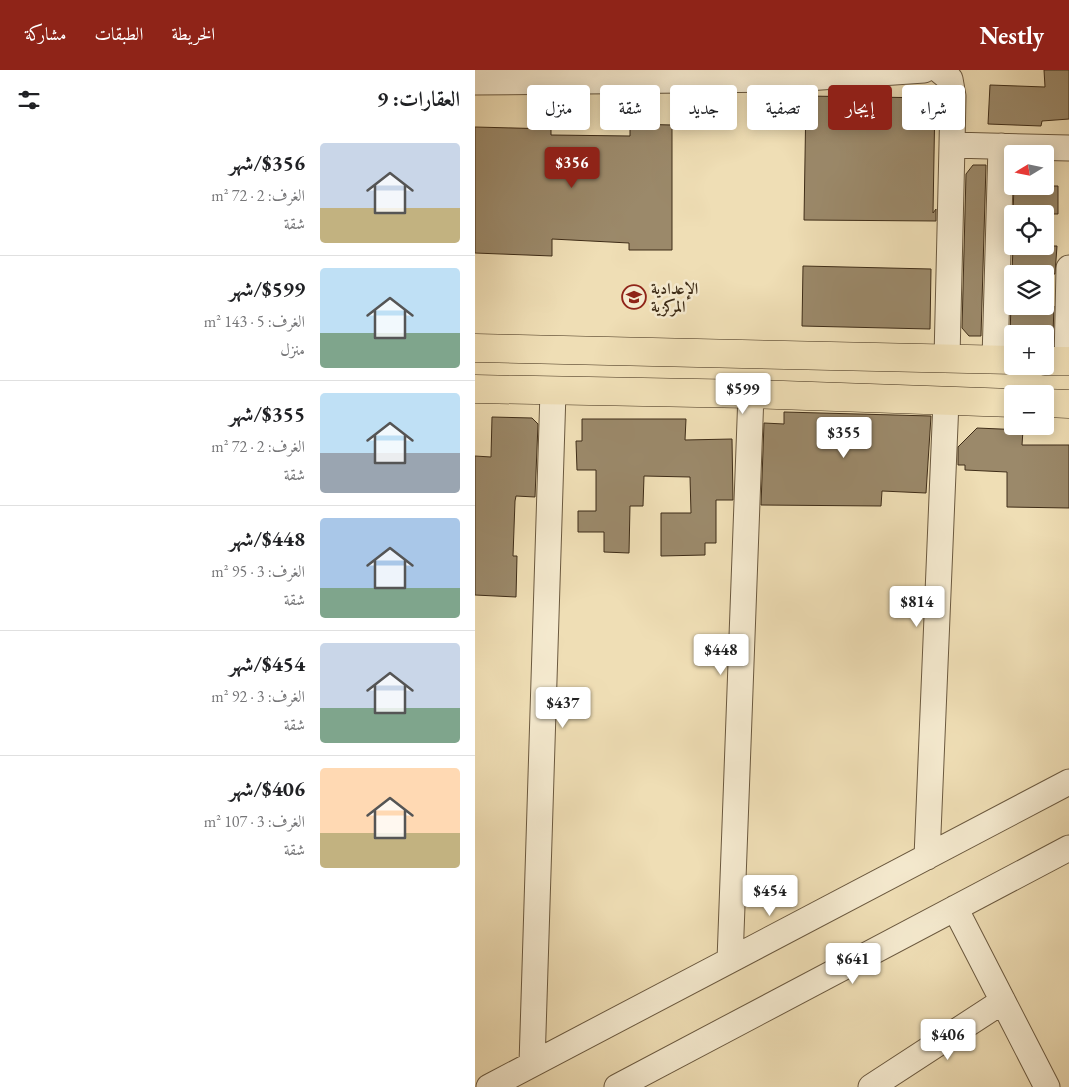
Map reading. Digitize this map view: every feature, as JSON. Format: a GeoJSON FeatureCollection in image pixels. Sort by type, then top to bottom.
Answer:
{"type":"FeatureCollection","features":[{"type":"Feature","properties":{"kind":"main road"},"geometry":{"type":"LineString","coordinates":[[475,348],[1004,360]]}},
{"type":"Feature","properties":{"kind":"main road"},"geometry":{"type":"LineString","coordinates":[[475,390],[751,394],[1004,403]]}},
{"type":"Feature","properties":{"kind":"main road"},"geometry":{"type":"LineString","coordinates":[[1054,404],[1069,404]]}},
{"type":"Feature","properties":{"kind":"street"},"geometry":{"type":"LineString","coordinates":[[475,82],[925,70]]}},
{"type":"Feature","properties":{"kind":"street"},"geometry":{"type":"LineString","coordinates":[[939,70],[950,79],[953,96],[947,358]]}},
{"type":"Feature","properties":{"kind":"street"},"geometry":{"type":"LineString","coordinates":[[952,145],[1069,148]]}},
{"type":"Feature","properties":{"kind":"street"},"geometry":{"type":"LineString","coordinates":[[1001,146],[1004,360]]}},
{"type":"Feature","properties":{"kind":"street"},"geometry":{"type":"LineString","coordinates":[[1060,361],[1069,268]]}},
{"type":"Feature","properties":{"kind":"street"},"geometry":{"type":"LineString","coordinates":[[532,1064],[553,392]]}},
{"type":"Feature","properties":{"kind":"street"},"geometry":{"type":"LineString","coordinates":[[731,960],[751,394]]}},
{"type":"Feature","properties":{"kind":"street"},"geometry":{"type":"LineString","coordinates":[[927,857],[946,401]]}},
{"type":"Feature","properties":{"kind":"street"},"geometry":{"type":"LineString","coordinates":[[489,1087],[1069,782]]}},
{"type":"Feature","properties":{"kind":"street"},"geometry":{"type":"LineString","coordinates":[[617,1087],[1069,848]]}},
{"type":"Feature","properties":{"kind":"street"},"geometry":{"type":"LineString","coordinates":[[955,908],[1047,1087]]}},
{"type":"Feature","properties":{"kind":"street"},"geometry":{"type":"LineString","coordinates":[[871,1087],[1003,1001]]}},
{"type":"Feature","properties":{"kind":"building"},"geometry":{"type":"Polygon","coordinates":[[[1044,70],[1069,70],[1069,119],[1042,121],[1041,126],[988,124],[990,85],[1045,87],[1044,70]]]}},
{"type":"Feature","properties":{"kind":"building"},"geometry":{"type":"Polygon","coordinates":[[[818,96],[828,96],[828,130],[892,130],[892,97],[902,97],[902,130],[934,130],[933,213],[936,209],[936,221],[804,220],[805,130],[818,130],[818,96]]]}},
{"type":"Feature","properties":{"kind":"building"},"geometry":{"type":"Polygon","coordinates":[[[660,125],[670,125],[670,130],[672,130],[672,250],[629,250],[629,243],[552,239],[552,256],[475,253],[475,127],[551,130],[551,135],[630,136],[630,130],[660,130],[660,125]]]}},
{"type":"Feature","properties":{"kind":"building"},"geometry":{"type":"Polygon","coordinates":[[[973,165],[986,165],[981,336],[969,336],[962,328],[966,174],[973,165]]]}},
{"type":"Feature","properties":{"kind":"building"},"geometry":{"type":"Polygon","coordinates":[[[1054,186],[1058,186],[1058,214],[1054,214],[1054,205],[1013,205],[1014,195],[1054,195],[1054,186]]]}},
{"type":"Feature","properties":{"kind":"building"},"geometry":{"type":"Polygon","coordinates":[[[1054,246],[1057,246],[1055,274],[1054,265],[1012,265],[1013,255],[1054,255],[1054,246]]]}},
{"type":"Feature","properties":{"kind":"building"},"geometry":{"type":"Polygon","coordinates":[[[803,266],[931,269],[930,329],[802,326],[803,266]]]}},
{"type":"Feature","properties":{"kind":"building"},"geometry":{"type":"Polygon","coordinates":[[[1011,315],[1054,315],[1053,325],[1010,325],[1011,315]]]}},
{"type":"Feature","properties":{"kind":"building"},"geometry":{"type":"Polygon","coordinates":[[[784,412],[931,416],[926,493],[882,491],[881,506],[761,505],[764,423],[784,424],[784,412]]]}},
{"type":"Feature","properties":{"kind":"building"},"geometry":{"type":"Polygon","coordinates":[[[492,417],[532,418],[538,424],[535,497],[516,496],[515,501],[513,556],[517,556],[516,597],[475,595],[475,456],[491,457],[492,417]]]}},
{"type":"Feature","properties":{"kind":"building"},"geometry":{"type":"Polygon","coordinates":[[[582,419],[686,419],[685,440],[732,439],[733,500],[716,500],[716,543],[705,543],[705,555],[661,556],[661,513],[691,513],[690,477],[644,476],[643,506],[630,506],[629,553],[604,552],[604,532],[578,532],[578,511],[596,511],[596,470],[577,470],[576,441],[582,441],[582,419]]]}},
{"type":"Feature","properties":{"kind":"building"},"geometry":{"type":"Polygon","coordinates":[[[977,428],[1004,429],[1004,435],[1023,435],[1022,445],[1069,445],[1069,508],[1007,507],[1007,472],[965,470],[965,465],[958,465],[958,447],[977,428]]]}},
{"type":"Feature","properties":{"kind":"place","name":"الإعدادية المركزية"},"geometry":{"type":"Point","coordinates":[634,297]}}]}
